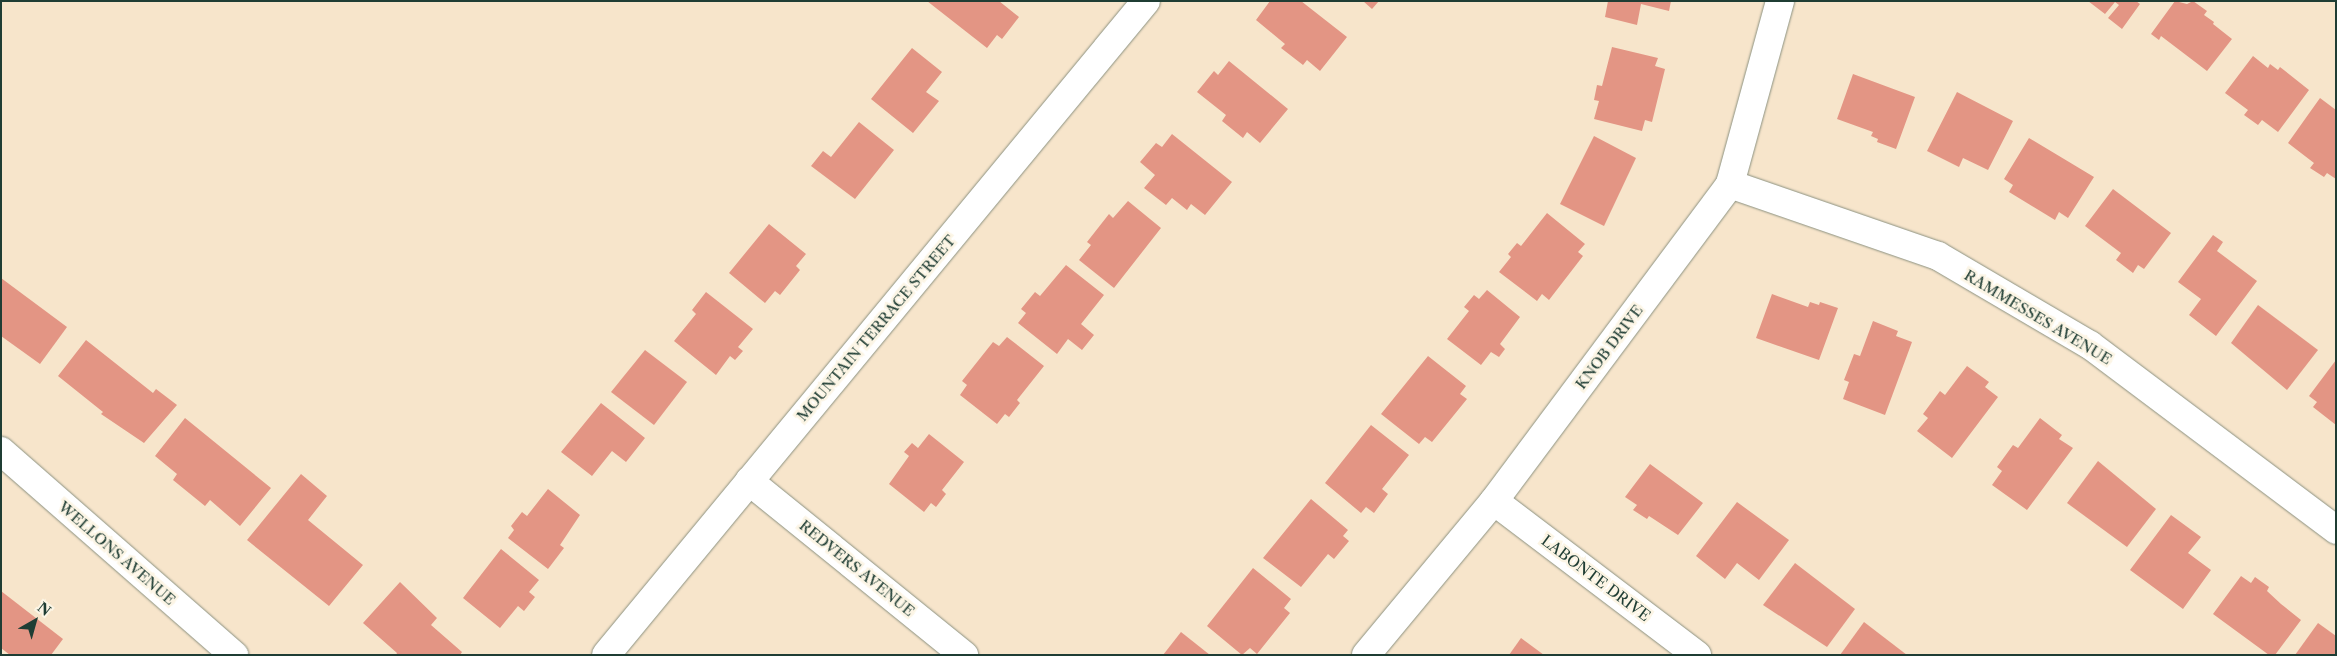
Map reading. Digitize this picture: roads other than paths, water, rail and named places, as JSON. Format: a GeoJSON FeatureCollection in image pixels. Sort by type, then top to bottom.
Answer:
{"type":"FeatureCollection","features":[{"type":"Feature","properties":{"kind":"street","name":"MOUNTAIN TERRACE STREET"},"geometry":{"type":"LineString","coordinates":[[606,655],[1146,1]]}},
{"type":"Feature","properties":{"kind":"street","name":"KNOB DRIVE"},"geometry":{"type":"LineString","coordinates":[[1366,655],[1494,501],[1730,184],[1780,1]]}},
{"type":"Feature","properties":{"kind":"street","name":"RAMMESSES AVENUE"},"geometry":{"type":"LineString","coordinates":[[1730,184],[1938,256],[2090,345],[2336,530]]}},
{"type":"Feature","properties":{"kind":"street","name":"WELLONS AVENUE"},"geometry":{"type":"LineString","coordinates":[[1,451],[234,655]]}},
{"type":"Feature","properties":{"kind":"street","name":"REDVERS AVENUE"},"geometry":{"type":"LineString","coordinates":[[749,481],[964,655]]}},
{"type":"Feature","properties":{"kind":"street","name":"LABONTE DRIVE"},"geometry":{"type":"LineString","coordinates":[[1494,501],[1697,655]]}}]}
